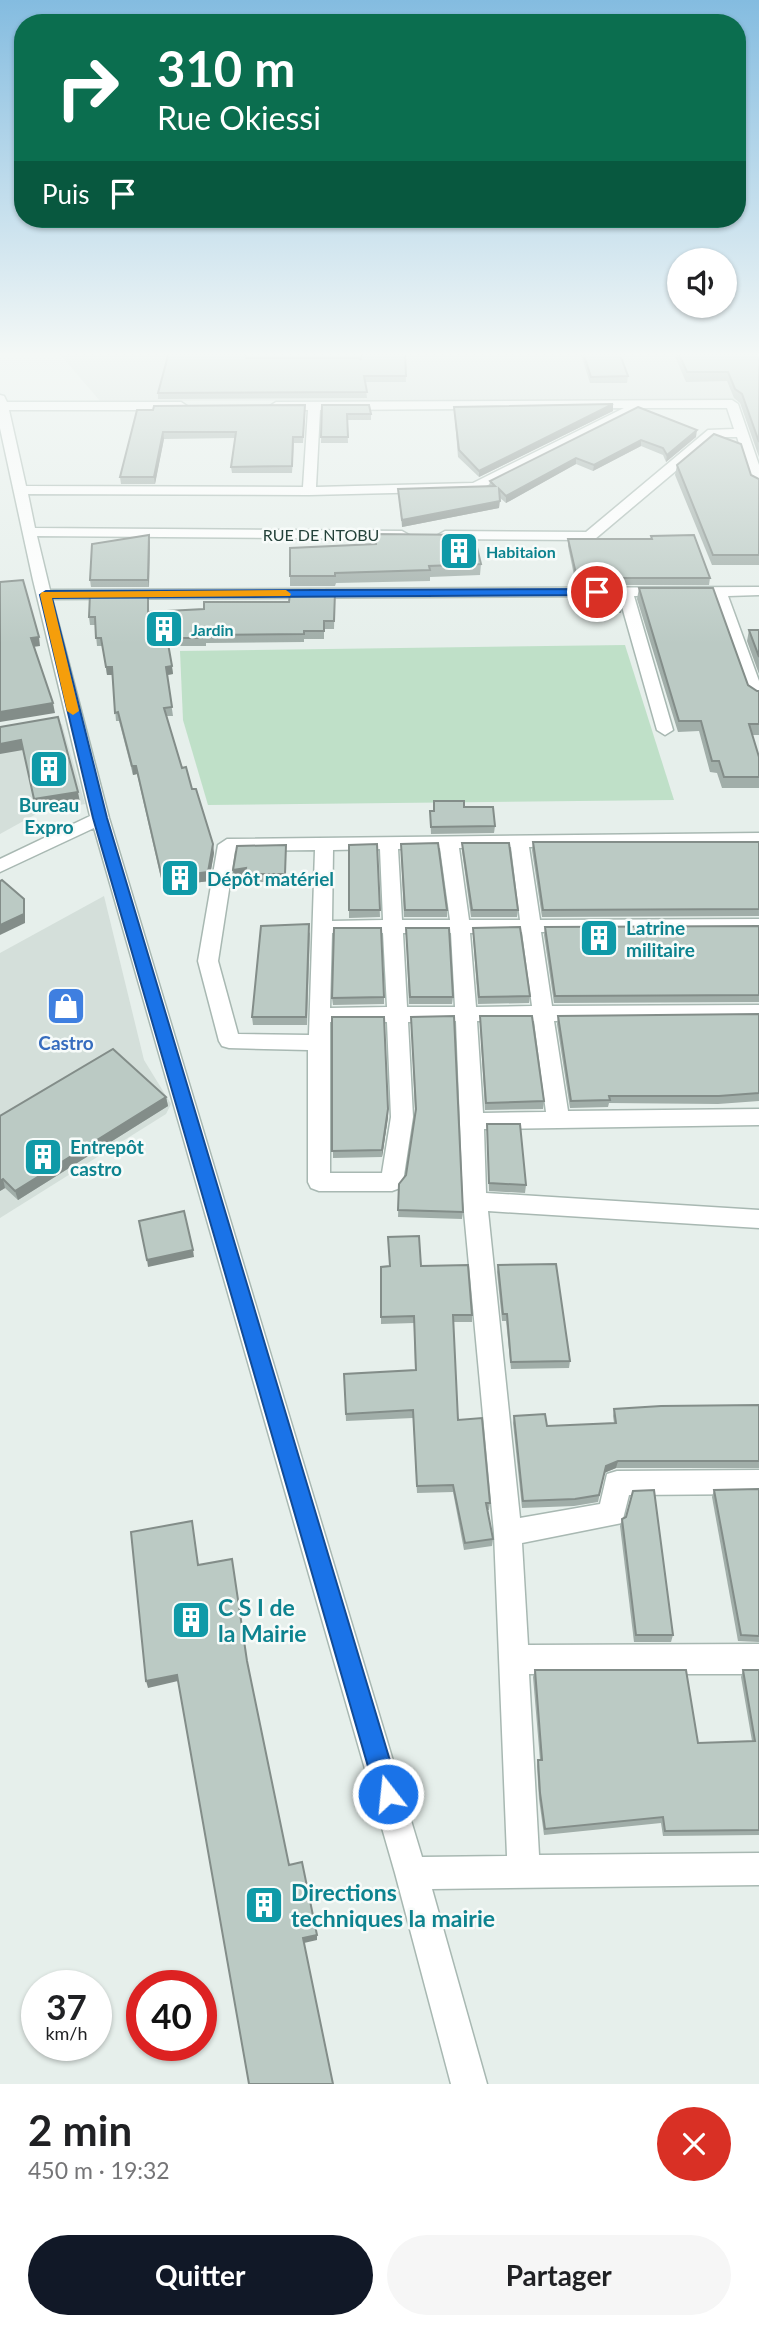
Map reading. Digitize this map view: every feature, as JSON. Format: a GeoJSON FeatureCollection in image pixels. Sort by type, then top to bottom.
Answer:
{"type":"FeatureCollection","features":[{"type":"Feature","properties":{"kind":"street"},"geometry":{"type":"LineString","coordinates":[[12,449],[31,532],[38,586],[68,718],[100,818],[411,1873],[469,2084]]}},
{"type":"Feature","properties":{"kind":"street"},"geometry":{"type":"LineString","coordinates":[[309,491],[311,449]]}},
{"type":"Feature","properties":{"kind":"street"},"geometry":{"type":"LineString","coordinates":[[22,490],[309,491],[476,487],[551,449]]}},
{"type":"Feature","properties":{"kind":"street","name":"RUE DE NTOBU"},"geometry":{"type":"LineString","coordinates":[[31,532],[590,536],[692,449]]}},
{"type":"Feature","properties":{"kind":"street"},"geometry":{"type":"LineString","coordinates":[[747,449],[759,484]]}},
{"type":"Feature","properties":{"kind":"street"},"geometry":{"type":"LineString","coordinates":[[38,586],[759,592]]}},
{"type":"Feature","properties":{"kind":"street"},"geometry":{"type":"LineString","coordinates":[[625,592],[665,730]]}},
{"type":"Feature","properties":{"kind":"street"},"geometry":{"type":"LineString","coordinates":[[719,592],[755,695]]}},
{"type":"Feature","properties":{"kind":"street"},"geometry":{"type":"LineString","coordinates":[[0,866],[100,818]]}},
{"type":"Feature","properties":{"kind":"street"},"geometry":{"type":"LineString","coordinates":[[319,1043],[229,1041],[208,961],[227,845],[759,839]]}},
{"type":"Feature","properties":{"kind":"street"},"geometry":{"type":"LineString","coordinates":[[519,842],[558,1121]]}},
{"type":"Feature","properties":{"kind":"street"},"geometry":{"type":"LineString","coordinates":[[324,844],[319,1182],[392,1182],[402,1117],[389,844]]}},
{"type":"Feature","properties":{"kind":"street"},"geometry":{"type":"LineString","coordinates":[[449,844],[460,926],[473,1121],[475,1201],[508,1533],[524,1871]]}},
{"type":"Feature","properties":{"kind":"street"},"geometry":{"type":"LineString","coordinates":[[322,927],[759,925]]}},
{"type":"Feature","properties":{"kind":"street"},"geometry":{"type":"LineString","coordinates":[[320,1016],[759,1012]]}},
{"type":"Feature","properties":{"kind":"street"},"geometry":{"type":"LineString","coordinates":[[473,1121],[759,1117]]}},
{"type":"Feature","properties":{"kind":"street"},"geometry":{"type":"LineString","coordinates":[[475,1201],[759,1219]]}},
{"type":"Feature","properties":{"kind":"street"},"geometry":{"type":"LineString","coordinates":[[508,1533],[612,1514],[617,1483],[759,1482]]}},
{"type":"Feature","properties":{"kind":"street"},"geometry":{"type":"LineString","coordinates":[[516,1660],[759,1659]]}},
{"type":"Feature","properties":{"kind":"street"},"geometry":{"type":"LineString","coordinates":[[411,1873],[759,1869]]}},
{"type":"Feature","properties":{"kind":"shaded area"},"geometry":{"type":"Polygon","coordinates":[[[62,724],[85,804],[38,813],[0,834],[0,735],[62,724]]]}},
{"type":"Feature","properties":{"kind":"shaded area","name":"Castro"},"geometry":{"type":"Polygon","coordinates":[[[104,896],[144,1060],[171,1104],[166,1114],[0,1218],[0,953],[104,896]]]}},
{"type":"Feature","properties":{"kind":"green space"},"geometry":{"type":"Polygon","coordinates":[[[625,645],[674,800],[208,805],[183,720],[180,651],[625,645]]]}},
{"type":"Feature","properties":{"kind":"building"},"geometry":{"type":"Polygon","coordinates":[[[127,449],[160,449],[154,477],[120,477],[127,449]]]}},
{"type":"Feature","properties":{"kind":"building"},"geometry":{"type":"Polygon","coordinates":[[[234,449],[293,449],[292,466],[231,467],[234,449]]]}},
{"type":"Feature","properties":{"kind":"building"},"geometry":{"type":"Polygon","coordinates":[[[459,449],[522,449],[479,471],[459,449]]]}},
{"type":"Feature","properties":{"kind":"building"},"geometry":{"type":"Polygon","coordinates":[[[553,449],[624,449],[594,465],[576,458],[506,496],[499,489],[500,501],[402,520],[398,489],[495,486],[490,481],[553,449]]]}},
{"type":"Feature","properties":{"kind":"building"},"geometry":{"type":"Polygon","coordinates":[[[696,449],[743,449],[751,475],[759,479],[759,555],[713,555],[677,465],[696,449]]]}},
{"type":"Feature","properties":{"kind":"building"},"geometry":{"type":"Polygon","coordinates":[[[375,534],[474,535],[481,564],[429,566],[430,570],[335,573],[335,576],[290,576],[290,548],[376,544],[375,534]]]}},
{"type":"Feature","properties":{"kind":"building"},"geometry":{"type":"Polygon","coordinates":[[[149,535],[148,580],[90,580],[92,544],[149,535]]]}},
{"type":"Feature","properties":{"kind":"building"},"geometry":{"type":"Polygon","coordinates":[[[694,535],[710,578],[577,578],[568,539],[652,539],[651,536],[694,535]]]}},
{"type":"Feature","properties":{"kind":"building"},"geometry":{"type":"Polygon","coordinates":[[[23,580],[39,637],[31,638],[53,703],[0,712],[0,582],[23,580]]]}},
{"type":"Feature","properties":{"kind":"building"},"geometry":{"type":"Polygon","coordinates":[[[639,588],[713,588],[748,685],[759,691],[759,724],[749,724],[759,757],[759,777],[724,777],[719,761],[712,761],[701,721],[679,721],[639,588]]]}},
{"type":"Feature","properties":{"kind":"building"},"geometry":{"type":"Polygon","coordinates":[[[335,592],[334,621],[324,621],[324,631],[304,631],[304,634],[167,638],[172,666],[166,667],[172,707],[164,708],[182,768],[186,767],[192,789],[196,789],[213,844],[208,872],[162,878],[136,766],[132,766],[118,712],[115,713],[112,667],[106,667],[101,638],[96,638],[95,617],[89,617],[90,594],[148,593],[148,612],[204,609],[204,602],[289,602],[290,593],[335,592]]]}},
{"type":"Feature","properties":{"kind":"building"},"geometry":{"type":"Polygon","coordinates":[[[580,592],[618,592],[622,606],[583,606],[580,592]]]}},
{"type":"Feature","properties":{"kind":"building"},"geometry":{"type":"Polygon","coordinates":[[[749,630],[759,630],[759,657],[749,630]]]}},
{"type":"Feature","properties":{"kind":"building","name":"Bureau Expro"},"geometry":{"type":"Polygon","coordinates":[[[58,717],[78,792],[34,799],[21,740],[0,744],[0,727],[58,717]]]}},
{"type":"Feature","properties":{"kind":"building"},"geometry":{"type":"Polygon","coordinates":[[[434,801],[464,801],[464,807],[493,807],[495,826],[431,827],[430,811],[434,811],[434,801]]]}},
{"type":"Feature","properties":{"kind":"building"},"geometry":{"type":"Polygon","coordinates":[[[533,842],[759,842],[759,909],[543,910],[533,842]]]}},
{"type":"Feature","properties":{"kind":"building"},"geometry":{"type":"Polygon","coordinates":[[[438,843],[447,910],[405,910],[401,844],[438,843]]]}},
{"type":"Feature","properties":{"kind":"building"},"geometry":{"type":"Polygon","coordinates":[[[462,843],[509,843],[518,910],[472,910],[462,843]]]}},
{"type":"Feature","properties":{"kind":"building"},"geometry":{"type":"Polygon","coordinates":[[[377,844],[380,910],[349,910],[349,845],[377,844]]]}},
{"type":"Feature","properties":{"kind":"building"},"geometry":{"type":"Polygon","coordinates":[[[286,845],[285,874],[245,874],[246,868],[233,870],[237,846],[286,845]]]}},
{"type":"Feature","properties":{"kind":"building"},"geometry":{"type":"Polygon","coordinates":[[[0,881],[24,899],[24,914],[0,925],[0,881]]]}},
{"type":"Feature","properties":{"kind":"building"},"geometry":{"type":"Polygon","coordinates":[[[309,924],[306,1017],[252,1017],[261,926],[309,924]]]}},
{"type":"Feature","properties":{"kind":"building"},"geometry":{"type":"Polygon","coordinates":[[[759,926],[759,995],[555,996],[545,927],[759,926]]]}},
{"type":"Feature","properties":{"kind":"building"},"geometry":{"type":"Polygon","coordinates":[[[520,927],[530,996],[479,997],[473,928],[520,927]]]}},
{"type":"Feature","properties":{"kind":"building"},"geometry":{"type":"Polygon","coordinates":[[[334,928],[381,928],[384,997],[332,998],[334,928]]]}},
{"type":"Feature","properties":{"kind":"building"},"geometry":{"type":"Polygon","coordinates":[[[406,928],[449,928],[453,997],[410,997],[406,928]]]}},
{"type":"Feature","properties":{"kind":"building"},"geometry":{"type":"Polygon","coordinates":[[[759,1014],[759,1093],[719,1096],[609,1096],[610,1100],[571,1101],[558,1016],[759,1014]]]}},
{"type":"Feature","properties":{"kind":"building"},"geometry":{"type":"Polygon","coordinates":[[[454,1016],[463,1212],[398,1210],[399,1184],[406,1175],[416,1109],[411,1017],[454,1016]]]}},
{"type":"Feature","properties":{"kind":"building"},"geometry":{"type":"Polygon","coordinates":[[[480,1016],[532,1016],[544,1101],[486,1103],[480,1016]]]}},
{"type":"Feature","properties":{"kind":"building"},"geometry":{"type":"Polygon","coordinates":[[[332,1017],[384,1017],[388,1109],[382,1150],[332,1151],[332,1017]]]}},
{"type":"Feature","properties":{"kind":"building","name":"Entrepôt castro"},"geometry":{"type":"Polygon","coordinates":[[[113,1049],[166,1097],[15,1191],[3,1179],[0,1181],[0,1116],[113,1049]]]}},
{"type":"Feature","properties":{"kind":"building"},"geometry":{"type":"Polygon","coordinates":[[[487,1124],[520,1124],[526,1185],[489,1183],[487,1124]]]}},
{"type":"Feature","properties":{"kind":"building"},"geometry":{"type":"Polygon","coordinates":[[[184,1211],[193,1250],[147,1260],[139,1221],[184,1211]]]}},
{"type":"Feature","properties":{"kind":"building"},"geometry":{"type":"Polygon","coordinates":[[[419,1236],[421,1266],[468,1265],[472,1315],[453,1315],[458,1420],[482,1418],[490,1503],[486,1503],[493,1539],[465,1543],[453,1485],[417,1486],[413,1410],[346,1414],[344,1374],[416,1370],[414,1316],[381,1317],[381,1267],[390,1266],[388,1237],[419,1236]]]}},
{"type":"Feature","properties":{"kind":"building"},"geometry":{"type":"Polygon","coordinates":[[[556,1264],[570,1361],[511,1362],[507,1314],[503,1314],[498,1265],[556,1264]]]}},
{"type":"Feature","properties":{"kind":"building"},"geometry":{"type":"Polygon","coordinates":[[[759,1405],[759,1461],[618,1461],[606,1466],[599,1495],[523,1501],[514,1416],[545,1414],[547,1426],[616,1423],[614,1409],[759,1405]]]}},
{"type":"Feature","properties":{"kind":"building"},"geometry":{"type":"Polygon","coordinates":[[[759,1489],[759,1636],[741,1635],[714,1490],[759,1489]]]}},
{"type":"Feature","properties":{"kind":"building"},"geometry":{"type":"Polygon","coordinates":[[[654,1490],[673,1635],[636,1635],[622,1519],[626,1517],[633,1491],[654,1490]]]}},
{"type":"Feature","properties":{"kind":"building","name":"Directions techniques la mairie"},"geometry":{"type":"Polygon","coordinates":[[[192,1521],[198,1565],[232,1559],[247,1661],[289,1865],[302,1862],[317,1935],[303,1938],[333,2084],[249,2084],[177,1675],[146,1681],[131,1532],[192,1521]]]}},
{"type":"Feature","properties":{"kind":"building"},"geometry":{"type":"Polygon","coordinates":[[[535,1670],[686,1670],[698,1743],[755,1741],[743,1670],[759,1670],[759,1830],[665,1831],[663,1817],[545,1829],[540,1793],[538,1760],[542,1760],[535,1670]]]}},
{"type":"Feature","properties":{"kind":"slow traffic"},"geometry":{"type":"LineString","coordinates":[[73,711],[46,595],[286,594]]}},
{"type":"Feature","properties":{"kind":"place","name":"Habitaion"},"geometry":{"type":"Point","coordinates":[459,551]}},
{"type":"Feature","properties":{"kind":"place","name":"Jardin"},"geometry":{"type":"Point","coordinates":[164,629]}},
{"type":"Feature","properties":{"kind":"place","name":"Bureau Expro"},"geometry":{"type":"Point","coordinates":[49,769]}},
{"type":"Feature","properties":{"kind":"place","name":"Dépôt matériel"},"geometry":{"type":"Point","coordinates":[180,878]}},
{"type":"Feature","properties":{"kind":"place","name":"Latrine militaire"},"geometry":{"type":"Point","coordinates":[599,938]}},
{"type":"Feature","properties":{"kind":"place","name":"Castro"},"geometry":{"type":"Point","coordinates":[66,1006]}},
{"type":"Feature","properties":{"kind":"place","name":"Entrepôt castro"},"geometry":{"type":"Point","coordinates":[43,1157]}},
{"type":"Feature","properties":{"kind":"place","name":"C S I de la Mairie"},"geometry":{"type":"Point","coordinates":[191,1620]}},
{"type":"Feature","properties":{"kind":"place","name":"Directions techniques la mairie"},"geometry":{"type":"Point","coordinates":[264,1905]}},
{"type":"Feature","properties":{"kind":"route"},"geometry":{"type":"LineString","coordinates":[[388,1794],[100,818],[46,595],[597,592]]}}]}
